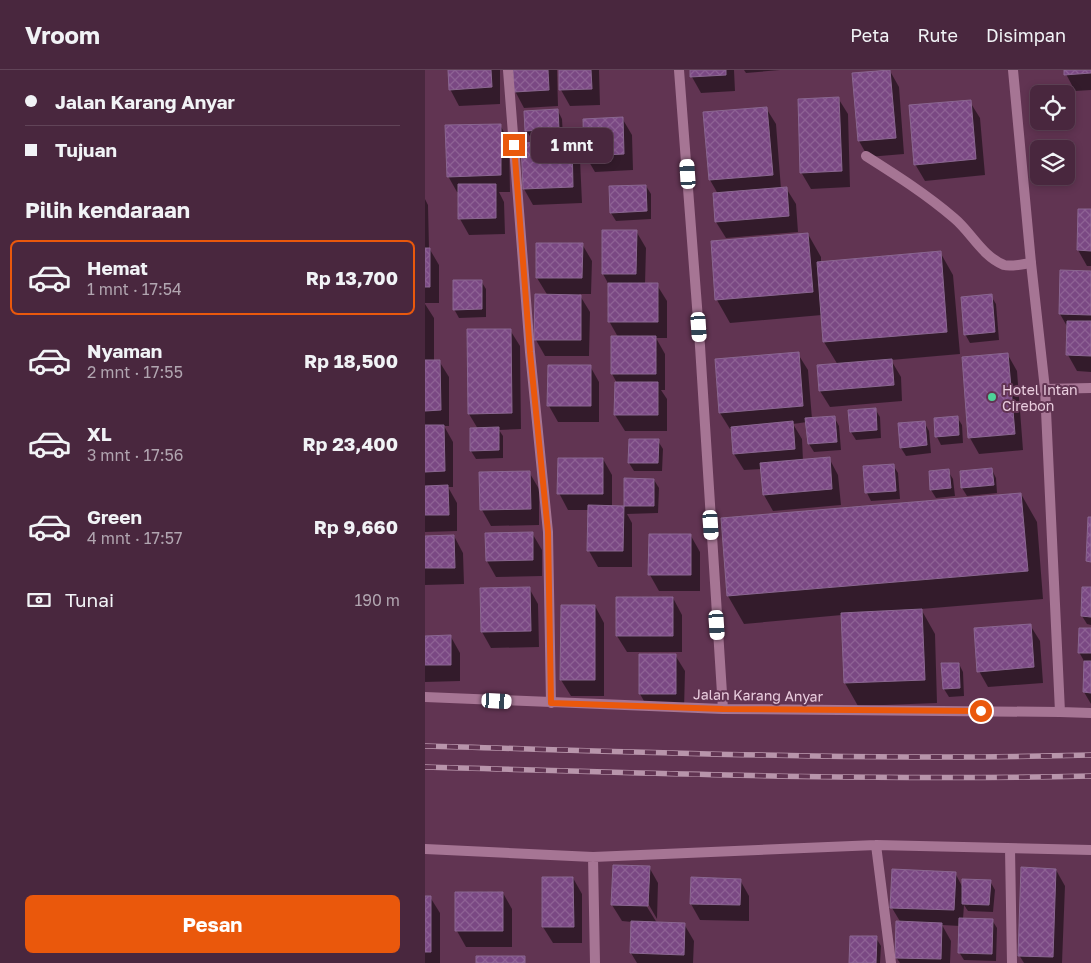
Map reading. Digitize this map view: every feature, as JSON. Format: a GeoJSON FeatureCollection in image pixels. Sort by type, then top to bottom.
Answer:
{"type":"FeatureCollection","features":[{"type":"Feature","properties":{"kind":"street"},"geometry":{"type":"LineString","coordinates":[[508,70],[530,352],[548,532],[551,703]]}},
{"type":"Feature","properties":{"kind":"street"},"geometry":{"type":"LineString","coordinates":[[679,70],[700,346],[723,709]]}},
{"type":"Feature","properties":{"kind":"street"},"geometry":{"type":"LineString","coordinates":[[1013,70],[1045,389],[1060,712]]}},
{"type":"Feature","properties":{"kind":"street"},"geometry":{"type":"LineString","coordinates":[[865,156],[921,192],[955,219],[996,260],[1006,265],[1031,263]]}},
{"type":"Feature","properties":{"kind":"street"},"geometry":{"type":"LineString","coordinates":[[1045,389],[1091,388]]}},
{"type":"Feature","properties":{"kind":"street","name":"Jalan Karang Anyar"},"geometry":{"type":"LineString","coordinates":[[425,697],[723,709],[1060,712],[1091,714]]}},
{"type":"Feature","properties":{"kind":"street"},"geometry":{"type":"LineString","coordinates":[[877,845],[891,963]]}},
{"type":"Feature","properties":{"kind":"street"},"geometry":{"type":"LineString","coordinates":[[425,849],[593,857],[877,845],[1091,850]]}},
{"type":"Feature","properties":{"kind":"street"},"geometry":{"type":"LineString","coordinates":[[1010,849],[1012,963]]}},
{"type":"Feature","properties":{"kind":"street"},"geometry":{"type":"LineString","coordinates":[[593,857],[595,963]]}},
{"type":"Feature","properties":{"kind":"building"},"geometry":{"type":"Polygon","coordinates":[[[448,70],[491,70],[492,87],[449,90],[448,70]]]}},
{"type":"Feature","properties":{"kind":"building"},"geometry":{"type":"Polygon","coordinates":[[[513,70],[548,70],[549,90],[514,92],[513,70]]]}},
{"type":"Feature","properties":{"kind":"building"},"geometry":{"type":"Polygon","coordinates":[[[559,70],[591,70],[592,89],[559,90],[559,70]]]}},
{"type":"Feature","properties":{"kind":"building"},"geometry":{"type":"Polygon","coordinates":[[[690,70],[726,70],[726,75],[690,77],[690,70]]]}},
{"type":"Feature","properties":{"kind":"building"},"geometry":{"type":"Polygon","coordinates":[[[890,70],[896,138],[858,141],[852,73],[890,70]]]}},
{"type":"Feature","properties":{"kind":"building"},"geometry":{"type":"Polygon","coordinates":[[[1064,70],[1091,70],[1091,73],[1064,75],[1064,70]]]}},
{"type":"Feature","properties":{"kind":"building"},"geometry":{"type":"Polygon","coordinates":[[[839,97],[842,171],[800,173],[798,99],[839,97]]]}},
{"type":"Feature","properties":{"kind":"building"},"geometry":{"type":"Polygon","coordinates":[[[971,100],[976,159],[914,165],[909,105],[971,100]]]}},
{"type":"Feature","properties":{"kind":"building"},"geometry":{"type":"Polygon","coordinates":[[[767,107],[773,175],[709,180],[703,112],[767,107]]]}},
{"type":"Feature","properties":{"kind":"building"},"geometry":{"type":"Polygon","coordinates":[[[558,109],[559,129],[525,131],[524,111],[558,109]]]}},
{"type":"Feature","properties":{"kind":"building"},"geometry":{"type":"Polygon","coordinates":[[[623,117],[624,154],[584,156],[583,119],[623,117]]]}},
{"type":"Feature","properties":{"kind":"building"},"geometry":{"type":"Polygon","coordinates":[[[501,124],[501,175],[447,177],[445,125],[501,124]]]}},
{"type":"Feature","properties":{"kind":"building"},"geometry":{"type":"Polygon","coordinates":[[[572,141],[573,187],[523,189],[521,143],[572,141]]]}},
{"type":"Feature","properties":{"kind":"building"},"geometry":{"type":"Polygon","coordinates":[[[458,184],[496,184],[496,218],[458,219],[458,184]]]}},
{"type":"Feature","properties":{"kind":"building"},"geometry":{"type":"Polygon","coordinates":[[[646,185],[647,211],[610,213],[609,186],[646,185]]]}},
{"type":"Feature","properties":{"kind":"building"},"geometry":{"type":"Polygon","coordinates":[[[787,187],[789,216],[715,222],[713,193],[787,187]]]}},
{"type":"Feature","properties":{"kind":"building"},"geometry":{"type":"Polygon","coordinates":[[[1078,209],[1091,209],[1091,251],[1077,250],[1078,209]]]}},
{"type":"Feature","properties":{"kind":"building"},"geometry":{"type":"Polygon","coordinates":[[[602,230],[637,230],[636,274],[602,274],[602,230]]]}},
{"type":"Feature","properties":{"kind":"building"},"geometry":{"type":"Polygon","coordinates":[[[808,233],[813,292],[715,300],[711,241],[808,233]]]}},
{"type":"Feature","properties":{"kind":"building"},"geometry":{"type":"Polygon","coordinates":[[[536,243],[583,243],[582,278],[536,278],[536,243]]]}},
{"type":"Feature","properties":{"kind":"building"},"geometry":{"type":"Polygon","coordinates":[[[425,248],[430,248],[430,287],[425,287],[425,248]]]}},
{"type":"Feature","properties":{"kind":"building"},"geometry":{"type":"Polygon","coordinates":[[[941,251],[947,332],[823,342],[817,262],[941,251]]]}},
{"type":"Feature","properties":{"kind":"building"},"geometry":{"type":"Polygon","coordinates":[[[1060,270],[1091,271],[1091,315],[1059,314],[1060,270]]]}},
{"type":"Feature","properties":{"kind":"building"},"geometry":{"type":"Polygon","coordinates":[[[453,280],[482,280],[482,309],[453,310],[453,280]]]}},
{"type":"Feature","properties":{"kind":"building"},"geometry":{"type":"Polygon","coordinates":[[[608,283],[658,283],[658,322],[608,322],[608,283]]]}},
{"type":"Feature","properties":{"kind":"building"},"geometry":{"type":"Polygon","coordinates":[[[535,294],[581,295],[581,340],[534,340],[535,294]]]}},
{"type":"Feature","properties":{"kind":"building"},"geometry":{"type":"Polygon","coordinates":[[[992,294],[995,332],[964,335],[961,297],[992,294]]]}},
{"type":"Feature","properties":{"kind":"building"},"geometry":{"type":"Polygon","coordinates":[[[1067,321],[1091,321],[1091,356],[1066,355],[1067,321]]]}},
{"type":"Feature","properties":{"kind":"building"},"geometry":{"type":"Polygon","coordinates":[[[467,329],[511,329],[512,413],[468,414],[467,329]]]}},
{"type":"Feature","properties":{"kind":"building"},"geometry":{"type":"Polygon","coordinates":[[[611,336],[656,336],[656,374],[611,374],[611,336]]]}},
{"type":"Feature","properties":{"kind":"building"},"geometry":{"type":"Polygon","coordinates":[[[799,352],[803,406],[719,413],[715,359],[799,352]]]}},
{"type":"Feature","properties":{"kind":"building"},"geometry":{"type":"Polygon","coordinates":[[[1008,353],[1015,434],[968,438],[962,357],[1008,353]]]}},
{"type":"Feature","properties":{"kind":"building"},"geometry":{"type":"Polygon","coordinates":[[[892,359],[894,385],[819,391],[817,365],[892,359]]]}},
{"type":"Feature","properties":{"kind":"building"},"geometry":{"type":"Polygon","coordinates":[[[425,360],[440,360],[441,410],[425,411],[425,360]]]}},
{"type":"Feature","properties":{"kind":"building"},"geometry":{"type":"Polygon","coordinates":[[[548,365],[591,365],[591,406],[547,406],[548,365]]]}},
{"type":"Feature","properties":{"kind":"building"},"geometry":{"type":"Polygon","coordinates":[[[615,382],[658,382],[658,415],[614,415],[615,382]]]}},
{"type":"Feature","properties":{"kind":"building"},"geometry":{"type":"Polygon","coordinates":[[[876,408],[877,430],[850,432],[848,410],[876,408]]]}},
{"type":"Feature","properties":{"kind":"building"},"geometry":{"type":"Polygon","coordinates":[[[835,416],[837,442],[808,444],[805,418],[835,416]]]}},
{"type":"Feature","properties":{"kind":"building"},"geometry":{"type":"Polygon","coordinates":[[[958,416],[959,435],[935,437],[934,418],[958,416]]]}},
{"type":"Feature","properties":{"kind":"building"},"geometry":{"type":"Polygon","coordinates":[[[793,421],[795,449],[733,454],[731,427],[793,421]]]}},
{"type":"Feature","properties":{"kind":"building"},"geometry":{"type":"Polygon","coordinates":[[[925,421],[927,445],[900,448],[898,423],[925,421]]]}},
{"type":"Feature","properties":{"kind":"building"},"geometry":{"type":"Polygon","coordinates":[[[425,425],[444,425],[445,471],[425,472],[425,425]]]}},
{"type":"Feature","properties":{"kind":"building"},"geometry":{"type":"Polygon","coordinates":[[[499,427],[499,450],[470,451],[470,428],[499,427]]]}},
{"type":"Feature","properties":{"kind":"building"},"geometry":{"type":"Polygon","coordinates":[[[629,439],[659,439],[658,463],[628,463],[629,439]]]}},
{"type":"Feature","properties":{"kind":"building"},"geometry":{"type":"Polygon","coordinates":[[[830,457],[832,489],[763,495],[760,463],[830,457]]]}},
{"type":"Feature","properties":{"kind":"building"},"geometry":{"type":"Polygon","coordinates":[[[558,458],[603,458],[603,494],[557,494],[558,458]]]}},
{"type":"Feature","properties":{"kind":"building"},"geometry":{"type":"Polygon","coordinates":[[[894,464],[896,491],[865,493],[863,466],[894,464]]]}},
{"type":"Feature","properties":{"kind":"building"},"geometry":{"type":"Polygon","coordinates":[[[992,468],[994,485],[961,488],[960,471],[992,468]]]}},
{"type":"Feature","properties":{"kind":"building"},"geometry":{"type":"Polygon","coordinates":[[[949,469],[951,488],[930,490],[929,471],[949,469]]]}},
{"type":"Feature","properties":{"kind":"building"},"geometry":{"type":"Polygon","coordinates":[[[530,471],[531,509],[480,510],[479,472],[530,471]]]}},
{"type":"Feature","properties":{"kind":"building"},"geometry":{"type":"Polygon","coordinates":[[[624,478],[654,479],[654,506],[624,506],[624,478]]]}},
{"type":"Feature","properties":{"kind":"building"},"geometry":{"type":"Polygon","coordinates":[[[448,485],[449,515],[425,515],[425,486],[448,485]]]}},
{"type":"Feature","properties":{"kind":"building"},"geometry":{"type":"Polygon","coordinates":[[[1021,493],[1028,571],[727,596],[721,518],[1021,493]]]}},
{"type":"Feature","properties":{"kind":"building"},"geometry":{"type":"Polygon","coordinates":[[[588,505],[624,506],[623,551],[587,551],[588,505]]]}},
{"type":"Feature","properties":{"kind":"building"},"geometry":{"type":"Polygon","coordinates":[[[1088,517],[1091,517],[1091,562],[1086,561],[1088,517]]]}},
{"type":"Feature","properties":{"kind":"building"},"geometry":{"type":"Polygon","coordinates":[[[533,532],[533,560],[486,561],[485,533],[533,532]]]}},
{"type":"Feature","properties":{"kind":"building"},"geometry":{"type":"Polygon","coordinates":[[[649,534],[691,534],[691,575],[648,575],[649,534]]]}},
{"type":"Feature","properties":{"kind":"building"},"geometry":{"type":"Polygon","coordinates":[[[454,535],[455,568],[425,568],[425,536],[454,535]]]}},
{"type":"Feature","properties":{"kind":"building"},"geometry":{"type":"Polygon","coordinates":[[[530,587],[531,631],[481,632],[480,588],[530,587]]]}},
{"type":"Feature","properties":{"kind":"building"},"geometry":{"type":"Polygon","coordinates":[[[1082,587],[1091,587],[1091,617],[1081,616],[1082,587]]]}},
{"type":"Feature","properties":{"kind":"building"},"geometry":{"type":"Polygon","coordinates":[[[616,597],[673,597],[673,636],[616,636],[616,597]]]}},
{"type":"Feature","properties":{"kind":"building"},"geometry":{"type":"Polygon","coordinates":[[[561,605],[595,605],[595,680],[560,680],[561,605]]]}},
{"type":"Feature","properties":{"kind":"building"},"geometry":{"type":"Polygon","coordinates":[[[922,609],[925,680],[844,683],[841,613],[922,609]]]}},
{"type":"Feature","properties":{"kind":"building"},"geometry":{"type":"Polygon","coordinates":[[[1031,624],[1034,667],[977,672],[974,628],[1031,624]]]}},
{"type":"Feature","properties":{"kind":"building"},"geometry":{"type":"Polygon","coordinates":[[[1079,628],[1091,628],[1091,653],[1078,653],[1079,628]]]}},
{"type":"Feature","properties":{"kind":"building"},"geometry":{"type":"Polygon","coordinates":[[[451,635],[451,665],[425,665],[425,636],[451,635]]]}},
{"type":"Feature","properties":{"kind":"building"},"geometry":{"type":"Polygon","coordinates":[[[639,654],[676,654],[676,694],[639,694],[639,654]]]}},
{"type":"Feature","properties":{"kind":"building"},"geometry":{"type":"Polygon","coordinates":[[[1084,661],[1091,661],[1091,693],[1083,692],[1084,661]]]}},
{"type":"Feature","properties":{"kind":"building"},"geometry":{"type":"Polygon","coordinates":[[[941,663],[959,663],[960,688],[943,689],[941,663]]]}},
{"type":"Feature","properties":{"kind":"building"},"geometry":{"type":"Polygon","coordinates":[[[613,865],[650,866],[648,906],[611,905],[613,865]]]}},
{"type":"Feature","properties":{"kind":"building"},"geometry":{"type":"Polygon","coordinates":[[[1021,867],[1056,869],[1053,957],[1018,956],[1021,867]]]}},
{"type":"Feature","properties":{"kind":"building"},"geometry":{"type":"Polygon","coordinates":[[[892,869],[956,872],[954,910],[890,908],[892,869]]]}},
{"type":"Feature","properties":{"kind":"building"},"geometry":{"type":"Polygon","coordinates":[[[542,877],[573,877],[574,927],[542,927],[542,877]]]}},
{"type":"Feature","properties":{"kind":"building"},"geometry":{"type":"Polygon","coordinates":[[[691,877],[741,879],[740,905],[690,904],[691,877]]]}},
{"type":"Feature","properties":{"kind":"building"},"geometry":{"type":"Polygon","coordinates":[[[962,879],[991,880],[989,905],[962,904],[962,879]]]}},
{"type":"Feature","properties":{"kind":"building"},"geometry":{"type":"Polygon","coordinates":[[[455,892],[503,892],[503,931],[455,931],[455,892]]]}},
{"type":"Feature","properties":{"kind":"building"},"geometry":{"type":"Polygon","coordinates":[[[425,896],[431,896],[431,952],[425,952],[425,896]]]}},
{"type":"Feature","properties":{"kind":"building"},"geometry":{"type":"Polygon","coordinates":[[[959,918],[993,919],[992,954],[958,953],[959,918]]]}},
{"type":"Feature","properties":{"kind":"building"},"geometry":{"type":"Polygon","coordinates":[[[631,921],[685,923],[684,955],[630,953],[631,921]]]}},
{"type":"Feature","properties":{"kind":"building"},"geometry":{"type":"Polygon","coordinates":[[[896,921],[942,923],[941,959],[895,958],[896,921]]]}},
{"type":"Feature","properties":{"kind":"building"},"geometry":{"type":"Polygon","coordinates":[[[850,936],[877,936],[876,963],[849,963],[850,936]]]}},
{"type":"Feature","properties":{"kind":"building"},"geometry":{"type":"Polygon","coordinates":[[[476,956],[525,956],[525,963],[476,963],[476,956]]]}},
{"type":"Feature","properties":{"kind":"railway"},"geometry":{"type":"LineString","coordinates":[[425,746],[841,756],[1008,757],[1091,755]]}},
{"type":"Feature","properties":{"kind":"railway"},"geometry":{"type":"LineString","coordinates":[[425,767],[841,777],[1091,776]]}},
{"type":"Feature","properties":{"kind":"place","name":"Hotel Intan Cirebon"},"geometry":{"type":"Point","coordinates":[992,397]}},
{"type":"Feature","properties":{"kind":"route"},"geometry":{"type":"LineString","coordinates":[[514,145],[530,352],[548,532],[551,703],[723,709],[981,711]]}}]}
